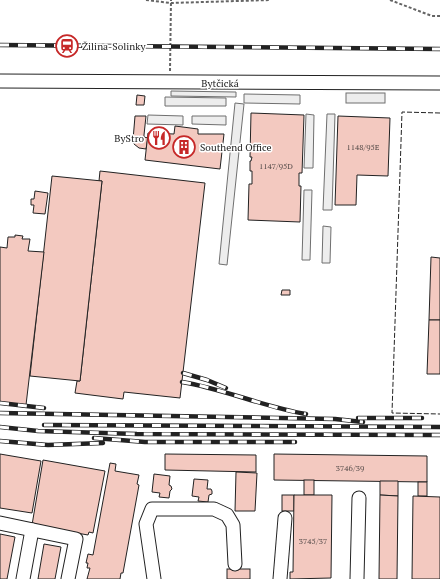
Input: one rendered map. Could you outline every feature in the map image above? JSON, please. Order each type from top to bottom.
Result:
[{"type":"street","name":"Bytčická","points":[[0,81],[440,83]]},
{"type":"street","points":[[357,579],[358,498]]},
{"type":"street","points":[[154,579],[146,524],[152,509],[214,510],[227,515],[233,524],[235,564]]},
{"type":"street","points":[[280,579],[285,518]]},
{"type":"street","points":[[0,524],[76,539],[68,579]]},
{"type":"street","points":[[23,579],[32,530]]},
{"type":"path","points":[[146,0],[171,2],[270,0]]},
{"type":"path","points":[[390,0],[432,16],[440,16]]},
{"type":"path","points":[[168,75],[170,71],[171,2]]},
{"type":"shaded area","points":[[171,91],[236,92],[236,97],[171,96]]},
{"type":"shaded area","points":[[346,93],[385,93],[385,103],[346,103]]},
{"type":"shaded area","points":[[244,94],[300,95],[300,104],[244,103]]},
{"type":"shaded area","points":[[165,97],[226,98],[226,106],[165,106]]},
{"type":"shaded area","points":[[235,103],[244,104],[227,265],[219,264]]},
{"type":"shaded area","points":[[306,114],[314,115],[313,168],[304,168]]},
{"type":"shaded area","points":[[327,114],[335,114],[332,210],[323,210]]},
{"type":"shaded area","points":[[148,115],[183,116],[183,125],[147,124]]},
{"type":"shaded area","points":[[192,116],[226,116],[226,125],[192,124]]},
{"type":"shaded area","points":[[304,190],[312,190],[310,260],[302,260]]},
{"type":"shaded area","points":[[323,226],[331,227],[330,263],[322,263]]},
{"type":"building","points":[[137,95],[145,96],[144,105],[136,105]]},
{"type":"building","points":[[251,113],[304,115],[302,173],[299,173],[299,186],[301,186],[300,222],[248,220],[249,184],[252,184],[252,171],[250,171],[250,161],[252,157],[250,157]]},
{"type":"building","points":[[135,116],[146,116],[144,137],[148,138],[146,149],[139,148],[134,144]]},
{"type":"building","points":[[338,116],[390,118],[388,176],[357,175],[356,205],[335,205]]},
{"type":"building","name":"Southend Office","points":[[175,126],[198,129],[198,134],[224,134],[220,169],[145,160],[148,133],[174,134]]},
{"type":"building","points":[[100,171],[205,183],[180,398],[124,392],[123,399],[75,393],[77,381],[80,381],[102,181],[99,181]]},
{"type":"building","points":[[52,176],[102,181],[80,381],[30,376]]},
{"type":"building","points":[[35,191],[48,193],[45,214],[33,213],[34,205],[31,205],[31,199],[34,199]]},
{"type":"building","points":[[15,235],[23,236],[22,239],[30,239],[28,251],[44,252],[26,405],[0,402],[0,247],[7,248],[8,237],[15,237]]},
{"type":"building","points":[[431,257],[440,258],[440,320],[429,320]]},
{"type":"building","points":[[282,290],[290,290],[290,295],[281,295]]},
{"type":"building","points":[[429,320],[440,320],[440,374],[427,374]]},
{"type":"building","points":[[0,454],[41,461],[32,513],[0,508]]},
{"type":"building","points":[[165,454],[256,455],[256,472],[165,470]]},
{"type":"building","points":[[274,454],[427,456],[427,482],[274,480]]},
{"type":"building","points":[[43,460],[105,471],[93,533],[89,532],[88,535],[32,525]]},
{"type":"building","points":[[110,463],[116,464],[115,471],[139,475],[137,484],[139,485],[123,573],[121,573],[120,579],[87,579],[90,568],[87,568],[88,563],[86,563],[88,554],[93,555]]},
{"type":"building","points":[[236,472],[257,473],[255,511],[235,511]]},
{"type":"building","points":[[154,474],[170,476],[169,485],[172,489],[170,491],[169,498],[159,497],[160,493],[152,492]]},
{"type":"building","points":[[194,479],[208,480],[207,489],[211,489],[212,494],[209,495],[208,502],[198,501],[199,497],[192,496]]},
{"type":"building","points":[[304,480],[314,480],[314,495],[304,495]]},
{"type":"building","points":[[380,481],[398,481],[398,496],[380,495]]},
{"type":"building","points":[[418,482],[427,482],[427,496],[418,496]]},
{"type":"building","points":[[282,495],[294,495],[294,511],[282,511]]},
{"type":"building","points":[[294,495],[332,495],[331,578],[290,579],[290,572],[293,572]]},
{"type":"building","points":[[380,495],[398,496],[397,579],[379,579]]},
{"type":"building","points":[[413,496],[440,497],[440,579],[412,579]]},
{"type":"building","points":[[0,534],[15,537],[7,579],[0,579]]},
{"type":"building","points":[[44,544],[61,547],[55,579],[38,579]]},
{"type":"building","points":[[227,569],[250,569],[250,579],[227,579]]},
{"type":"railway","points":[[0,45],[440,49]]},
{"type":"railway","points":[[183,373],[207,380],[226,388]]},
{"type":"railway","points":[[182,382],[306,414]]},
{"type":"railway","points":[[0,403],[44,408]]},
{"type":"railway","points":[[0,413],[335,419],[363,422]]},
{"type":"railway","points":[[358,418],[422,418]]},
{"type":"railway","points":[[44,425],[440,427]]},
{"type":"railway","points":[[0,427],[38,431],[137,434],[440,435]]},
{"type":"railway","points":[[94,438],[145,442],[295,442]]},
{"type":"railway","points":[[0,441],[48,445],[103,443]]},
{"type":"fence","points":[[440,113],[402,112],[392,413],[440,414]]},
{"type":"place","name":"Žilina-Solinky","points":[[67,46]]},
{"type":"place","name":"ByStro","points":[[159,138]]},
{"type":"place","name":"Southend Office","points":[[184,147]]}]
